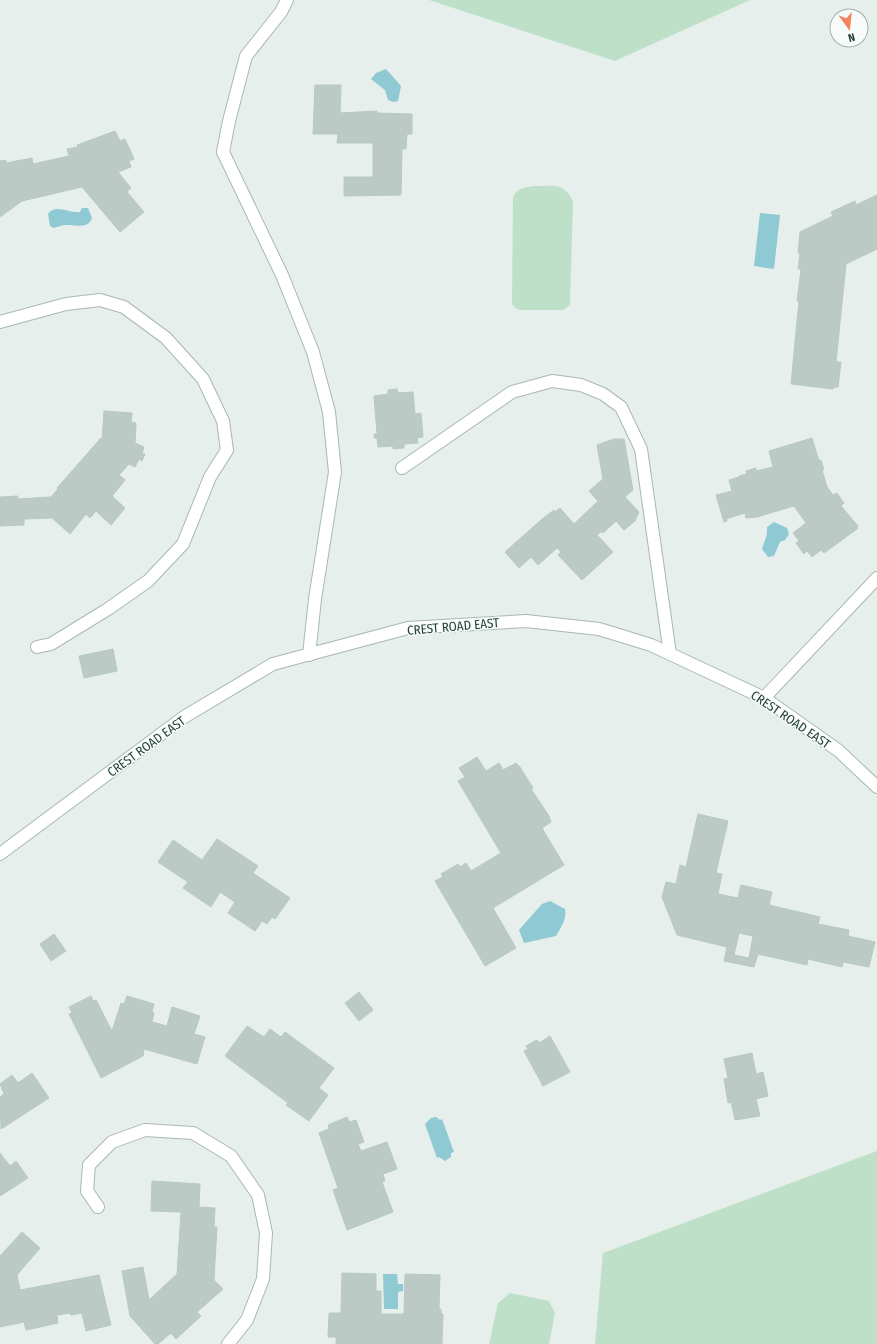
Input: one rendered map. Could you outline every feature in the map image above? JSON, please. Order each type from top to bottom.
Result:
[{"type":"street","points":[[287,0],[282,12],[246,56],[228,121],[223,152],[282,275],[313,352],[329,412],[335,472],[315,599],[309,655]]},
{"type":"street","points":[[0,322],[66,304],[100,300],[124,307],[166,338],[204,380],[224,421],[227,450],[210,477],[183,544],[148,581],[108,609],[51,644],[37,647]]},
{"type":"street","points":[[402,468],[512,392],[552,381],[581,384],[603,394],[621,408],[642,449],[670,654]]},
{"type":"street","points":[[764,698],[877,578]]},
{"type":"street","name":"CREST ROAD EAST","points":[[0,854],[184,717],[273,664],[408,628],[526,620],[599,629],[651,645],[764,698],[839,751],[877,787]]},
{"type":"street","points":[[98,1208],[87,1191],[89,1165],[112,1142],[146,1130],[193,1133],[231,1156],[258,1195],[266,1233],[263,1279],[247,1320],[228,1344]]},
{"type":"green space","points":[[429,0],[750,0],[615,61]]},
{"type":"green space","points":[[534,186],[558,186],[566,191],[573,202],[570,305],[563,310],[522,310],[517,309],[512,304],[513,197],[519,190]]},
{"type":"green space","points":[[877,1151],[877,1344],[595,1344],[603,1253]]},
{"type":"green space","points":[[510,1293],[549,1301],[555,1313],[549,1344],[489,1344],[498,1303]]},
{"type":"water","points":[[386,69],[401,86],[398,101],[393,102],[388,100],[385,90],[371,79],[376,73]]},
{"type":"water","points":[[82,208],[88,208],[92,218],[88,224],[81,226],[64,225],[54,228],[50,226],[48,214],[51,211],[59,209],[80,212]]},
{"type":"water","points":[[760,213],[780,215],[774,269],[754,266]]},
{"type":"water","points":[[774,522],[787,528],[789,534],[785,540],[780,542],[774,556],[768,557],[762,549],[767,534],[767,527]]},
{"type":"water","points":[[550,901],[565,909],[562,926],[556,936],[524,943],[519,930],[542,904]]},
{"type":"water","points":[[436,1117],[440,1120],[442,1119],[454,1152],[451,1153],[451,1157],[445,1161],[439,1157],[437,1158],[425,1124],[431,1118]]},
{"type":"water","points":[[383,1274],[397,1274],[398,1284],[403,1284],[403,1291],[398,1292],[398,1309],[384,1309]]},
{"type":"building","points":[[315,85],[341,85],[340,113],[377,111],[377,113],[412,114],[412,134],[407,134],[406,149],[402,149],[401,195],[344,196],[344,177],[373,177],[373,143],[337,143],[338,134],[313,134]]},
{"type":"building","points":[[115,131],[120,141],[125,139],[134,159],[129,161],[131,167],[118,172],[131,188],[127,192],[144,212],[120,232],[82,187],[22,201],[0,217],[0,161],[6,160],[6,163],[32,158],[33,164],[69,156],[67,149],[78,147],[77,145]]},
{"type":"building","points":[[877,195],[877,249],[846,264],[836,362],[841,362],[838,387],[834,387],[833,389],[791,384],[799,301],[797,301],[801,269],[798,269],[800,232],[833,216],[831,212],[855,201],[856,205]]},
{"type":"building","points":[[397,389],[398,393],[413,392],[415,414],[421,413],[423,437],[417,438],[418,443],[404,444],[404,448],[393,449],[393,446],[378,447],[377,438],[374,438],[374,434],[377,434],[374,396],[388,394],[388,390]]},
{"type":"building","points":[[104,411],[132,413],[131,422],[136,423],[135,443],[144,447],[142,453],[145,454],[142,461],[139,459],[135,467],[129,464],[119,475],[125,480],[112,496],[125,508],[111,525],[96,511],[90,518],[86,514],[70,534],[52,518],[24,519],[24,525],[0,526],[0,497],[18,496],[18,499],[51,497],[58,489],[57,488],[101,438],[102,440]]},
{"type":"building","points":[[812,438],[819,461],[821,460],[827,487],[833,495],[837,493],[844,503],[841,506],[858,526],[857,529],[824,553],[821,550],[812,557],[807,551],[804,554],[796,543],[799,541],[793,533],[806,523],[794,506],[757,517],[746,518],[745,513],[726,519],[727,521],[724,522],[716,495],[732,491],[729,480],[747,474],[746,471],[756,468],[756,471],[773,467],[769,451]]},
{"type":"building","points":[[614,439],[624,439],[633,490],[625,497],[639,512],[635,521],[624,530],[616,521],[603,533],[602,531],[597,535],[613,552],[582,580],[558,555],[561,552],[557,548],[538,565],[531,557],[519,568],[505,552],[541,520],[554,510],[555,512],[560,508],[574,524],[598,501],[589,491],[603,479],[597,445]]},
{"type":"building","points":[[113,649],[117,671],[84,678],[79,656]]},
{"type":"building","points":[[477,757],[486,771],[499,763],[503,770],[516,763],[520,767],[533,788],[531,789],[549,816],[551,822],[542,828],[564,865],[493,908],[516,948],[485,966],[435,881],[443,877],[441,874],[458,864],[460,867],[466,863],[471,871],[501,853],[458,781],[465,777],[459,768]]},
{"type":"building","points":[[698,814],[728,821],[716,873],[722,874],[718,894],[738,898],[741,885],[772,892],[769,905],[820,917],[818,924],[849,930],[848,936],[875,942],[869,967],[843,962],[842,967],[808,959],[807,965],[758,954],[754,967],[724,961],[727,947],[677,935],[662,897],[666,882],[676,884],[680,865],[686,867]],"holes":[[[739,933],[753,936],[749,958],[734,955]]]},
{"type":"building","points":[[217,839],[258,866],[253,873],[290,898],[275,919],[272,917],[267,924],[262,921],[255,931],[228,913],[235,902],[220,892],[211,907],[183,888],[188,882],[158,862],[173,840],[202,860]]},
{"type":"building","points":[[54,934],[66,951],[51,961],[40,944]]},
{"type":"building","points":[[359,992],[373,1010],[359,1021],[345,1003]]},
{"type":"building","points":[[91,996],[93,1001],[96,1000],[112,1031],[121,1003],[124,1004],[127,996],[154,1004],[152,1022],[167,1026],[172,1007],[200,1016],[194,1034],[205,1037],[197,1064],[144,1049],[143,1056],[101,1078],[69,1014],[72,1013],[69,1007]]},
{"type":"building","points":[[247,1026],[264,1037],[270,1029],[281,1037],[285,1032],[334,1068],[319,1088],[328,1095],[309,1121],[286,1105],[288,1103],[225,1056]]},
{"type":"building","points":[[550,1036],[570,1072],[543,1086],[524,1051],[528,1049],[526,1046],[537,1040],[539,1043]]},
{"type":"building","points":[[752,1053],[756,1074],[763,1072],[768,1096],[756,1099],[760,1116],[735,1120],[731,1102],[728,1103],[724,1079],[728,1078],[724,1059]]},
{"type":"building","points":[[32,1073],[49,1098],[1,1129],[0,1097],[4,1094],[0,1084],[12,1075],[18,1083]]},
{"type":"building","points":[[347,1117],[349,1122],[356,1120],[364,1142],[358,1144],[361,1151],[387,1142],[397,1169],[383,1174],[385,1181],[382,1182],[393,1212],[347,1230],[333,1190],[338,1188],[319,1133],[329,1129],[328,1125]]},
{"type":"building","points":[[0,1153],[10,1166],[16,1161],[28,1178],[0,1196]]},
{"type":"building","points":[[152,1181],[200,1184],[199,1207],[215,1208],[214,1227],[217,1227],[214,1280],[223,1289],[197,1312],[201,1316],[176,1339],[171,1333],[158,1344],[155,1344],[130,1316],[122,1271],[143,1267],[149,1300],[177,1274],[181,1212],[151,1211]]},
{"type":"building","points":[[22,1232],[40,1248],[17,1275],[20,1290],[99,1275],[111,1325],[86,1331],[82,1313],[71,1315],[70,1313],[57,1315],[58,1323],[26,1330],[24,1322],[0,1327],[0,1256]]},
{"type":"building","points":[[342,1273],[376,1274],[376,1291],[381,1291],[381,1314],[404,1314],[405,1274],[440,1275],[439,1309],[441,1309],[441,1314],[443,1314],[442,1344],[336,1344],[336,1337],[328,1337],[329,1313],[341,1313]]}]
